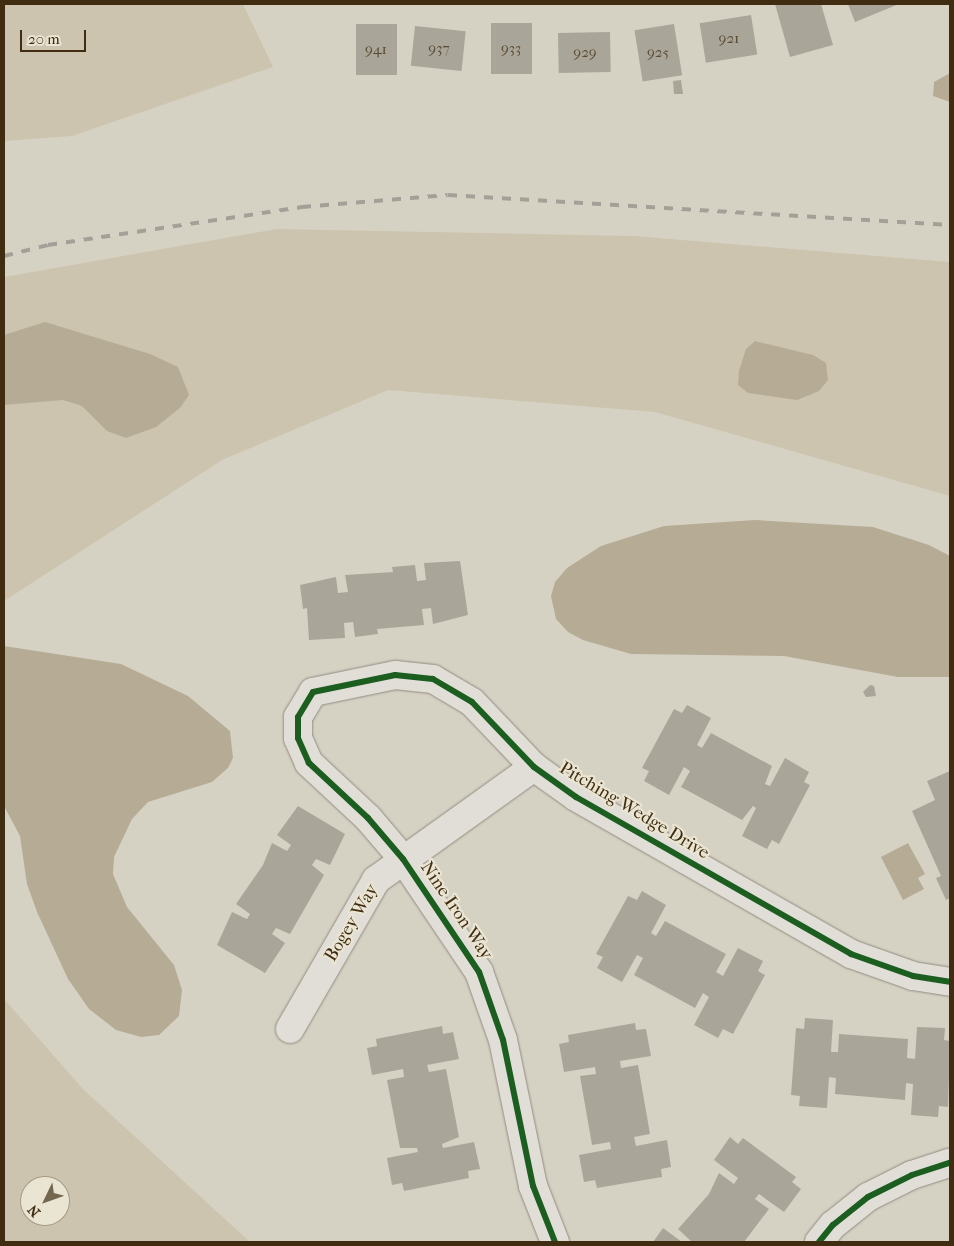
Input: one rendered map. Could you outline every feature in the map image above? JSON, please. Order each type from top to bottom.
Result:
[{"type":"street","name":"Pitching Wedge Drive","points":[[298,716],[313,692],[396,676],[433,679],[472,702],[534,767],[576,797],[851,954],[913,976],[950,982]]},
{"type":"street","name":"Nine Iron Way","points":[[298,716],[298,738],[308,763],[368,818],[403,859],[479,972],[503,1040],[532,1186],[556,1242]]},
{"type":"street","name":"Bogey Way","points":[[290,1029],[376,880],[403,859],[477,811],[534,767]]},
{"type":"street","points":[[819,1242],[833,1225],[868,1197],[912,1175],[950,1163]]},
{"type":"shaded area","points":[[4,4],[243,4],[273,67],[72,136],[4,141]]},
{"type":"shaded area","points":[[950,73],[950,102],[933,96],[934,82]]},
{"type":"shaded area","points":[[276,229],[634,236],[950,262],[950,496],[655,412],[388,390],[222,460],[4,601],[4,277]]},
{"type":"shaded area","points":[[45,322],[150,354],[178,367],[189,395],[180,408],[156,427],[126,438],[107,431],[82,406],[63,400],[4,405],[4,335]]},
{"type":"shaded area","points":[[755,341],[813,355],[826,363],[828,380],[819,391],[797,400],[748,393],[738,385],[739,371],[746,349]]},
{"type":"shaded area","points":[[755,520],[873,527],[929,545],[950,556],[950,677],[898,677],[784,656],[631,654],[583,640],[568,632],[556,619],[551,596],[555,582],[567,568],[601,546],[664,526]]},
{"type":"shaded area","points":[[4,646],[121,664],[188,696],[230,731],[233,758],[228,768],[212,782],[148,802],[132,819],[114,857],[113,874],[127,907],[174,965],[182,990],[179,1016],[159,1035],[141,1037],[116,1030],[89,1009],[68,979],[37,912],[27,884],[20,836],[4,806]]},
{"type":"shaded area","points":[[908,843],[925,874],[918,878],[924,889],[903,900],[881,857]]},
{"type":"shaded area","points":[[4,999],[83,1089],[250,1242],[4,1242]]},
{"type":"building","points":[[775,4],[821,4],[833,45],[790,57]]},
{"type":"building","points":[[848,4],[899,4],[855,22]]},
{"type":"building","points":[[751,15],[757,55],[706,63],[700,23]]},
{"type":"building","points":[[491,23],[532,23],[532,74],[491,74]]},
{"type":"building","points":[[356,24],[397,24],[397,75],[356,75]]},
{"type":"building","points":[[674,24],[682,75],[643,82],[634,30]]},
{"type":"building","points":[[415,26],[466,31],[462,71],[411,66]]},
{"type":"building","points":[[610,32],[611,72],[559,73],[558,33]]},
{"type":"building","points":[[681,80],[683,94],[674,94],[673,81]]},
{"type":"building","points":[[460,561],[468,615],[433,624],[431,608],[422,609],[424,625],[377,629],[378,634],[355,637],[353,622],[344,623],[345,638],[309,640],[307,608],[303,609],[300,585],[336,577],[338,593],[348,592],[345,575],[393,572],[392,567],[415,565],[417,581],[426,580],[424,563]]},
{"type":"building","points":[[870,685],[874,686],[876,696],[866,697],[863,692]]},
{"type":"building","points":[[687,705],[711,718],[697,745],[702,748],[711,733],[772,766],[765,784],[770,786],[785,758],[809,772],[804,782],[810,785],[779,844],[772,840],[767,849],[742,836],[756,808],[753,806],[742,820],[681,787],[690,771],[684,767],[669,795],[644,781],[649,771],[642,768],[674,709],[682,713]]},
{"type":"building","points":[[950,771],[950,898],[946,900],[936,878],[941,876],[912,811],[935,800],[927,781]]},
{"type":"building","points":[[298,806],[345,834],[330,865],[316,859],[312,865],[324,875],[290,934],[276,928],[272,934],[285,943],[265,973],[217,945],[232,912],[247,919],[250,914],[236,904],[263,865],[272,843],[287,851],[291,845],[277,835]]},
{"type":"building","points":[[642,891],[666,905],[651,933],[656,936],[665,921],[726,954],[716,972],[723,976],[738,948],[763,961],[758,971],[765,975],[733,1034],[723,1029],[718,1038],[694,1025],[709,997],[703,993],[695,1008],[634,975],[643,958],[637,955],[622,982],[597,968],[603,957],[596,954],[628,896],[637,900]]},
{"type":"building","points":[[805,1018],[833,1020],[831,1052],[838,1052],[839,1034],[908,1039],[907,1058],[915,1059],[917,1027],[945,1028],[944,1040],[950,1041],[948,1107],[939,1106],[938,1117],[911,1115],[913,1084],[906,1083],[905,1100],[835,1094],[836,1078],[829,1077],[827,1108],[799,1106],[800,1096],[791,1095],[796,1028],[804,1029]]},
{"type":"building","points":[[635,1023],[636,1030],[646,1029],[651,1056],[620,1061],[621,1068],[638,1065],[650,1134],[634,1137],[636,1146],[667,1140],[671,1167],[661,1169],[662,1177],[597,1188],[595,1180],[584,1182],[579,1155],[611,1149],[610,1142],[592,1145],[580,1076],[596,1074],[595,1067],[564,1072],[559,1044],[569,1042],[568,1035]]},
{"type":"building","points":[[442,1026],[443,1034],[453,1032],[459,1059],[427,1065],[429,1072],[446,1069],[459,1137],[442,1144],[443,1148],[474,1142],[480,1169],[468,1171],[469,1178],[404,1191],[402,1183],[392,1185],[387,1158],[418,1152],[417,1148],[400,1148],[387,1080],[404,1077],[403,1069],[372,1075],[367,1048],[377,1046],[376,1039]]},
{"type":"building","points":[[730,1137],[738,1144],[743,1138],[796,1177],[792,1182],[801,1189],[784,1212],[759,1194],[755,1199],[769,1209],[744,1242],[692,1242],[678,1229],[709,1194],[719,1173],[734,1184],[738,1178],[714,1160]]},
{"type":"building","points":[[663,1228],[682,1242],[653,1242]]},
{"type":"railway","points":[[4,256],[48,245],[302,207],[448,195],[950,225]]},
{"type":"cycle path","points":[[555,1242],[533,1186],[503,1040],[479,972],[403,859],[368,818],[309,763],[298,738],[298,717],[313,692],[395,675],[433,679],[472,702],[534,767],[576,797],[851,954],[913,976],[950,982]]},
{"type":"cycle path","points":[[819,1242],[833,1225],[868,1197],[912,1175],[950,1163]]}]
